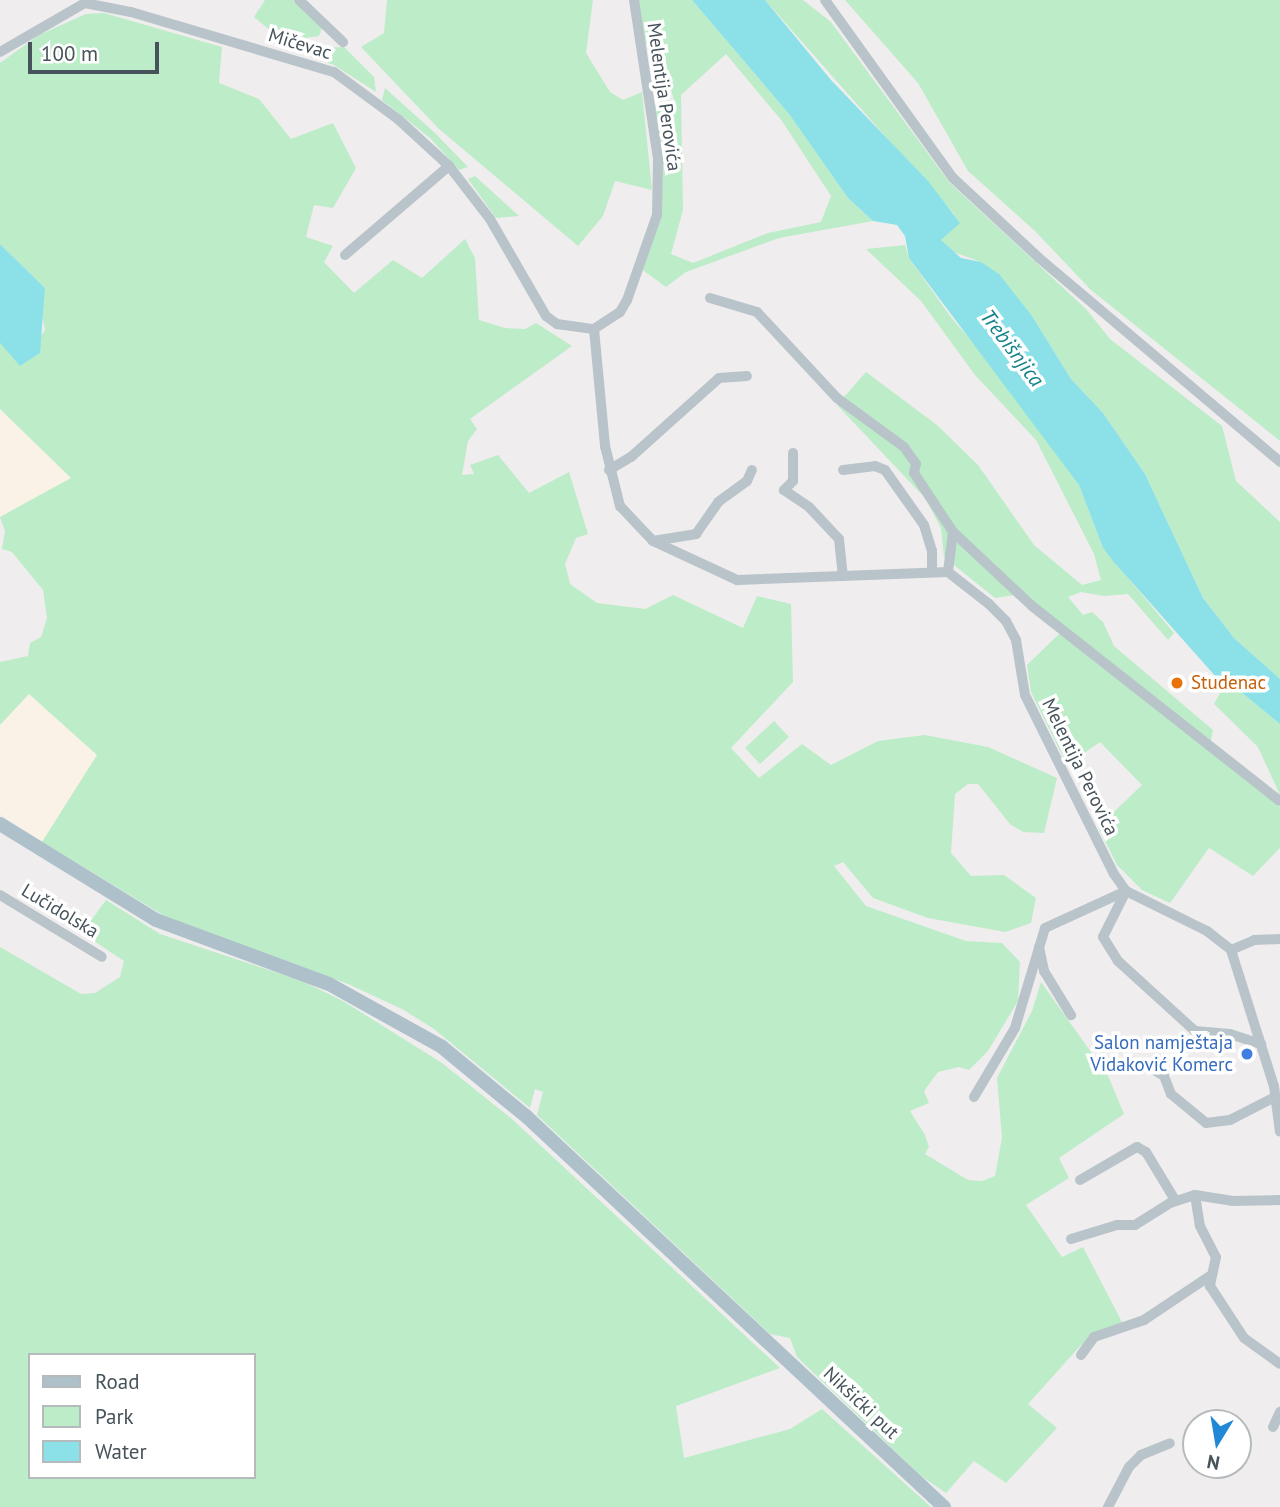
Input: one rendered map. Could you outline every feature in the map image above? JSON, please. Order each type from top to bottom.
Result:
[{"type":"main road","name":"Nikšićki put","points":[[0,824],[168,926],[328,984],[442,1047],[527,1117],[944,1507]]},
{"type":"street","points":[[299,0],[343,42]]},
{"type":"street","name":"Melentija Perovića","points":[[594,330],[620,312],[627,300],[657,215],[658,159],[634,0]]},
{"type":"street","points":[[825,0],[953,178],[1038,258],[1280,462]]},
{"type":"street","name":"Mičevac","points":[[0,52],[85,4],[131,12],[334,72],[399,120],[449,166],[491,219],[546,316],[557,324],[594,330]]},
{"type":"street","points":[[345,255],[449,166]]},
{"type":"street","points":[[710,298],[757,312],[837,398],[904,447],[916,464],[914,472],[953,532],[1032,606],[1280,801]]},
{"type":"street","points":[[594,330],[609,470],[620,506],[653,541],[718,574],[750,582],[948,572],[953,532]]},
{"type":"street","points":[[609,470],[631,457],[719,378],[747,376]]},
{"type":"street","points":[[793,453],[793,481],[785,490],[809,507],[839,539],[843,576]]},
{"type":"street","points":[[844,470],[875,466],[885,470],[924,526],[930,541],[932,572]]},
{"type":"street","points":[[653,541],[696,534],[718,502],[747,481],[752,470]]},
{"type":"street","name":"Melentija Perovića","points":[[948,572],[1006,621],[1016,640],[1025,695],[1097,843],[1126,891]]},
{"type":"street","points":[[1126,891],[1103,937],[1118,961],[1195,1031],[1230,1034],[1261,1044]]},
{"type":"street","points":[[974,1097],[1015,1028],[1045,928],[1056,919],[1126,891],[1207,931],[1231,950],[1276,1089],[1280,1132]]},
{"type":"street","name":"Lučidolska","points":[[0,895],[102,957]]},
{"type":"street","points":[[1231,950],[1254,940],[1280,939]]},
{"type":"street","points":[[1039,947],[1044,971],[1071,1015]]},
{"type":"street","points":[[1152,1069],[1164,1076],[1171,1094],[1206,1123],[1230,1120],[1276,1089]]},
{"type":"street","points":[[1080,1180],[1137,1147],[1146,1152],[1175,1200]]},
{"type":"street","points":[[1195,1195],[1200,1226],[1216,1257],[1210,1276],[1213,1292],[1244,1338],[1280,1364]]},
{"type":"street","points":[[1071,1239],[1117,1225],[1135,1224],[1175,1200],[1195,1195],[1232,1201],[1280,1200]]},
{"type":"street","points":[[1081,1355],[1094,1337],[1144,1320],[1210,1276]]},
{"type":"street","points":[[1273,1427],[1280,1412]]},
{"type":"street","points":[[1108,1507],[1129,1466],[1141,1455],[1170,1443]]},
{"type":"shaded area","points":[[0,409],[71,478],[0,517]]},
{"type":"shaded area","points":[[29,694],[97,755],[42,842],[0,814],[0,725]]},
{"type":"green space","points":[[265,0],[293,0],[322,28],[319,36],[292,40],[271,31],[254,17]]},
{"type":"green space","points":[[387,0],[593,0],[586,53],[610,92],[623,100],[642,92],[652,190],[615,181],[603,216],[578,246],[438,128],[361,47],[384,33]]},
{"type":"green space","points":[[634,0],[692,0],[789,114],[848,198],[873,221],[779,238],[686,272],[666,287],[640,268],[657,215],[651,105],[674,100],[657,42],[638,46]],"holes":[[[726,54],[782,121],[831,196],[821,222],[768,233],[693,263],[671,254],[683,210],[681,95]]]},
{"type":"green space","points":[[765,0],[803,0],[831,22],[949,182],[1086,309],[1110,339],[1222,426],[1236,481],[1280,522],[1280,679],[1234,638],[1203,598],[1145,474],[1103,413],[1071,379],[1032,316],[981,262],[948,250],[941,240],[959,223],[953,213]]},
{"type":"green space","points":[[845,0],[1280,0],[1280,441],[1091,290],[1035,231],[968,171],[918,83]]},
{"type":"green space","points":[[104,13],[222,47],[219,83],[259,99],[291,139],[333,123],[356,168],[333,208],[314,205],[306,237],[333,246],[324,262],[354,293],[393,260],[422,278],[465,239],[475,258],[479,320],[505,328],[525,329],[536,323],[572,346],[470,419],[477,429],[468,441],[462,475],[474,474],[470,465],[498,455],[529,493],[569,472],[588,534],[576,538],[565,564],[570,584],[597,603],[645,609],[673,595],[743,628],[757,596],[791,604],[793,682],[731,748],[759,778],[802,744],[831,765],[878,741],[925,735],[988,747],[1057,778],[1044,833],[1023,832],[1010,824],[978,784],[968,784],[955,794],[951,853],[971,876],[1004,875],[1036,898],[1031,923],[1005,932],[928,918],[873,898],[843,862],[834,866],[866,906],[966,941],[1002,943],[1020,962],[1018,1001],[988,1051],[969,1070],[959,1067],[938,1072],[924,1091],[929,1103],[910,1111],[925,1135],[929,1147],[925,1154],[968,1180],[982,1181],[995,1176],[1002,1138],[997,1078],[1032,1011],[1041,982],[1108,1076],[1124,1114],[1059,1158],[1069,1178],[1026,1205],[1062,1257],[1083,1247],[1124,1326],[1094,1337],[1086,1348],[1081,1345],[1028,1404],[1057,1428],[1006,1483],[974,1461],[946,1493],[921,1476],[797,1357],[790,1338],[770,1334],[537,1115],[543,1092],[535,1089],[530,1108],[434,1029],[402,1009],[348,984],[176,923],[42,842],[97,755],[29,694],[0,725],[0,662],[28,656],[30,643],[41,637],[47,618],[43,590],[12,552],[2,549],[5,531],[0,517],[71,478],[0,409],[0,343],[20,365],[45,330],[41,310],[45,288],[0,244],[0,63],[39,35],[86,14]]},
{"type":"green space","points":[[344,47],[374,77],[376,92],[334,65],[289,49]]},
{"type":"green space","points":[[385,88],[468,167],[459,170],[430,138],[382,100]]},
{"type":"green space","points":[[475,176],[519,216],[496,218],[468,179]]},
{"type":"green space","points":[[905,245],[909,258],[950,316],[1005,381],[1079,485],[1103,548],[1174,633],[1168,640],[1128,594],[1104,596],[1081,592],[1068,597],[1083,615],[1092,612],[1103,622],[1114,646],[1213,730],[1209,750],[1280,807],[1280,848],[1253,876],[1209,848],[1170,903],[1142,890],[1117,865],[1098,827],[1142,785],[1100,742],[1067,765],[1031,692],[1027,665],[1060,633],[1015,595],[995,598],[944,557],[941,528],[925,498],[837,405],[866,372],[937,425],[978,465],[1034,545],[1082,585],[1101,580],[1094,554],[1036,440],[975,375],[921,301],[866,249]]},
{"type":"green space","points":[[1224,686],[1241,692],[1280,724],[1280,795],[1258,747],[1214,704]]},
{"type":"green space","points":[[774,721],[789,737],[760,764],[745,748]]},
{"type":"green space","points":[[106,900],[160,934],[302,981],[343,1001],[442,1063],[512,1119],[780,1368],[676,1406],[684,1458],[790,1429],[822,1409],[931,1507],[0,1507],[0,947],[81,994],[95,993],[120,977],[124,961],[82,933]]},
{"type":"water","name":"Trebišnjica","points":[[692,0],[765,0],[831,80],[928,181],[960,223],[941,240],[961,258],[981,262],[999,274],[1032,316],[1071,379],[1103,413],[1145,474],[1203,598],[1234,638],[1280,679],[1280,724],[1241,692],[1224,686],[1113,561],[1103,548],[1079,485],[909,258],[905,236],[897,225],[873,221],[848,198],[789,114]]},
{"type":"water","points":[[0,244],[45,288],[40,353],[20,366],[0,343]]},
{"type":"place","name":"Studenac","points":[[1177,683]]},
{"type":"place","name":"Salon namještaja Vidaković Komerc","points":[[1247,1054]]}]
